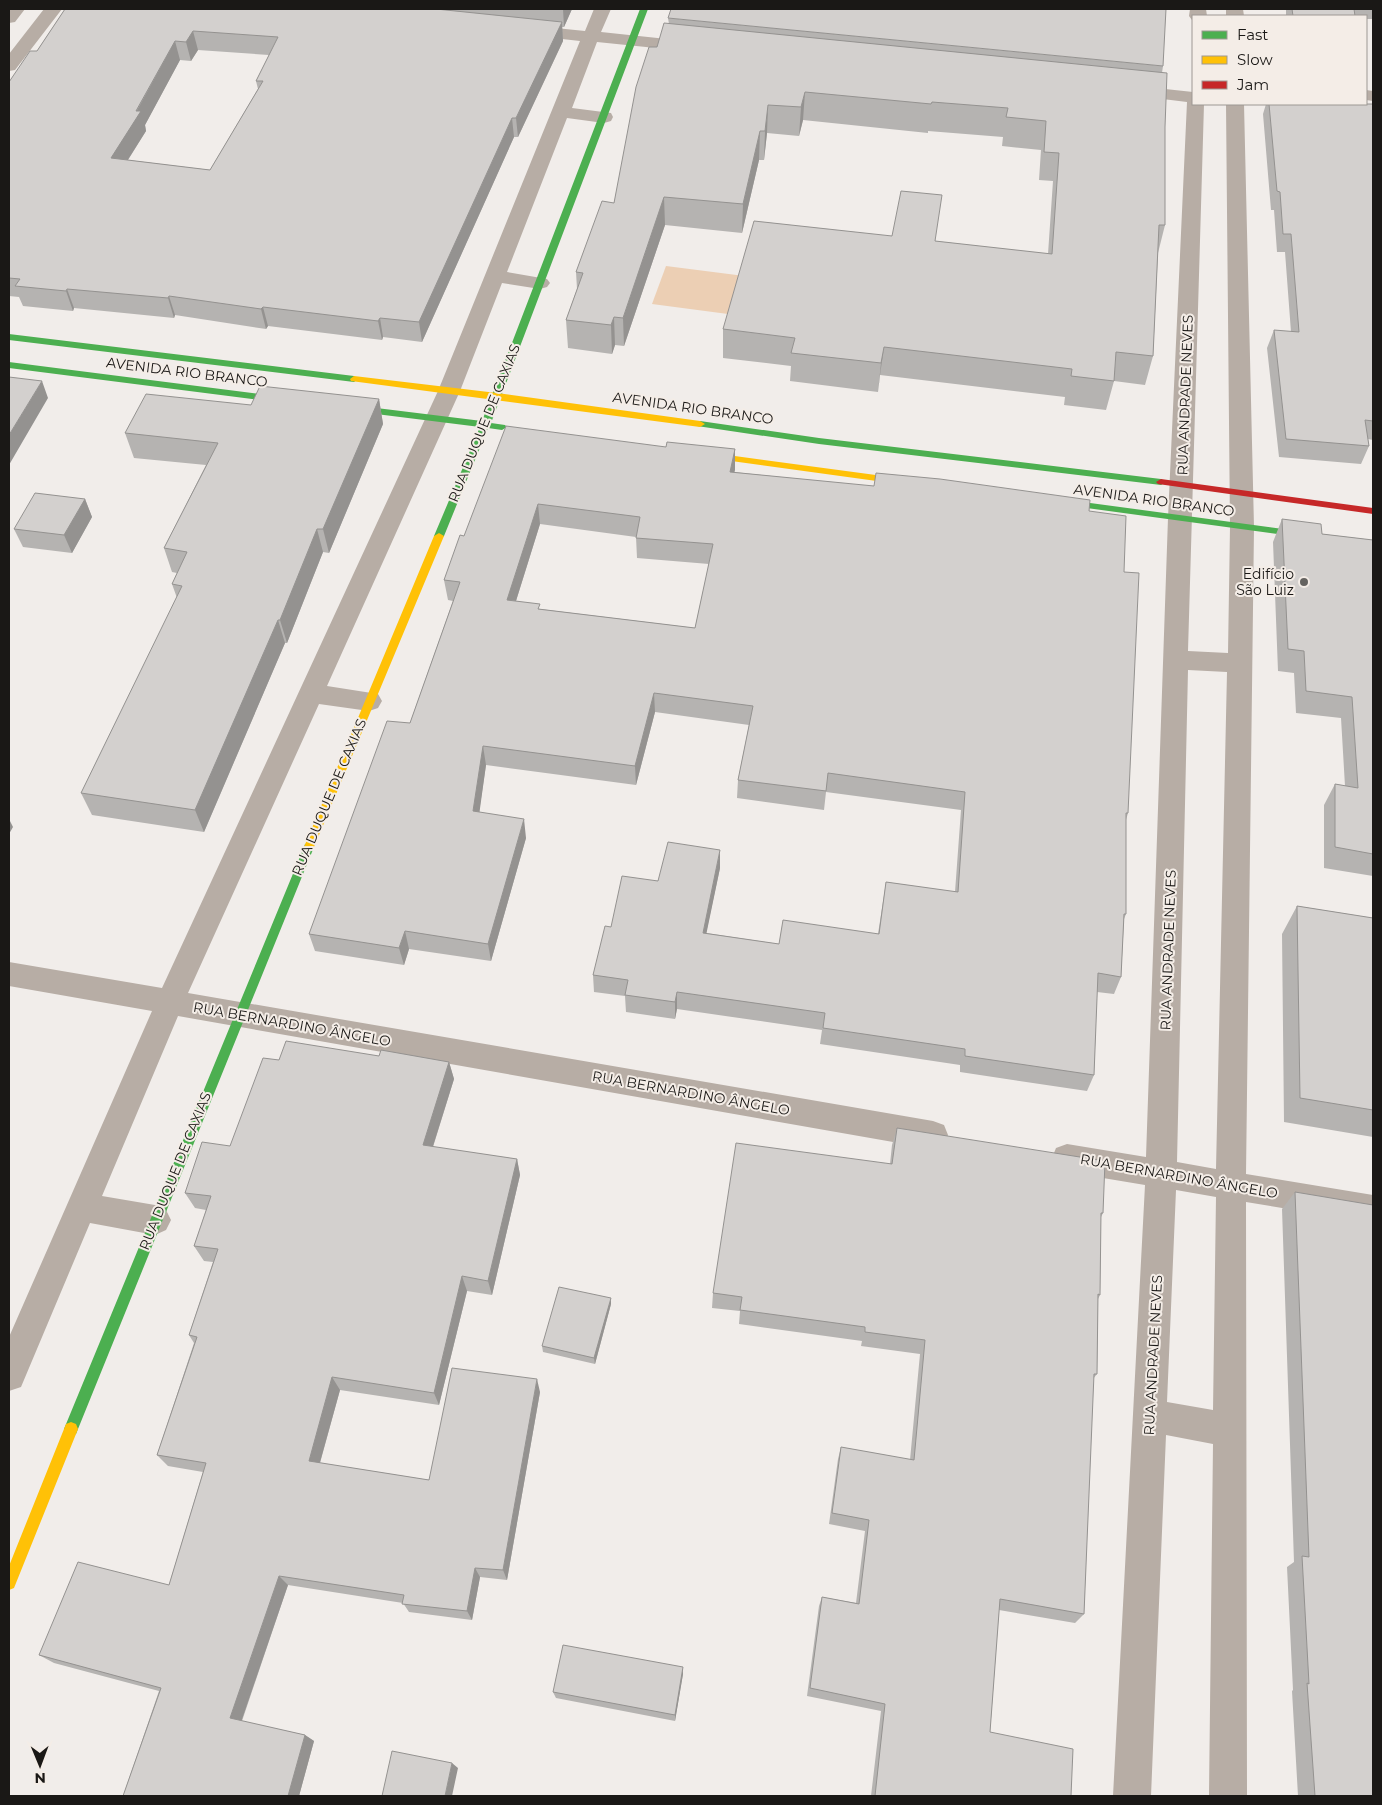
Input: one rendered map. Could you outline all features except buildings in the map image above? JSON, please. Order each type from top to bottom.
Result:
[{"type":"street","points":[[9,18],[16,9]]},
{"type":"street","points":[[9,66],[16,47],[53,9]]},
{"type":"street","points":[[9,1375],[170,1002],[449,391],[590,37],[614,17],[658,25]]},
{"type":"street","name":"RUA DUQUE DE CAXIAS","points":[[9,1582],[238,1015],[497,396],[604,117],[631,41],[614,17]]},
{"type":"street","points":[[513,28],[709,49]]},
{"type":"street","points":[[1116,89],[1192,97]]},
{"type":"street","name":"RUA ANDRADE NEVES","points":[[1132,1796],[1161,1174],[1180,518],[1196,105]]},
{"type":"street","points":[[1228,1796],[1231,1185],[1242,527],[1235,105]]},
{"type":"street","points":[[560,112],[604,117]]},
{"type":"street","points":[[495,276],[540,283]]},
{"type":"street","name":"AVENIDA RIO BRANCO","points":[[9,336],[497,396],[815,455],[920,484]]},
{"type":"street","points":[[103,377],[121,351]]},
{"type":"street","name":"AVENIDA RIO BRANCO","points":[[9,365],[304,402]]},
{"type":"street","points":[[332,406],[514,429]]},
{"type":"street","name":"AVENIDA RIO BRANCO","points":[[683,452],[815,455],[1182,484],[1373,511]]},
{"type":"street","name":"AVENIDA RIO BRANCO","points":[[1039,499],[1373,544]]},
{"type":"street","points":[[1176,660],[1239,663]]},
{"type":"street","points":[[311,693],[369,701]]},
{"type":"street","name":"RUA BERNARDINO ÂNGELO","points":[[9,974],[955,1138]]},
{"type":"street","name":"RUA BERNARDINO ÂNGELO","points":[[1043,1154],[1373,1209]]},
{"type":"street","points":[[82,1207],[155,1220]]},
{"type":"street","points":[[1150,1416],[1230,1430]]},
{"type":"shaded area","points":[[666,266],[807,284],[796,323],[652,304]]},
{"type":"traffic: fast","points":[[439,536],[497,396],[644,9]]},
{"type":"traffic: fast","points":[[9,337],[354,379]]},
{"type":"traffic: fast","points":[[9,365],[291,401]]},
{"type":"traffic: fast","points":[[344,407],[502,427]]},
{"type":"traffic: fast","points":[[700,424],[819,441],[1161,482]]},
{"type":"traffic: fast","points":[[1053,501],[1373,544]]},
{"type":"traffic: fast","points":[[71,1429],[309,847]]},
{"type":"traffic: slow","points":[[354,379],[497,396],[700,424]]},
{"type":"traffic: slow","points":[[698,454],[913,483]]},
{"type":"traffic: slow","points":[[309,847],[439,536]]},
{"type":"traffic: slow","points":[[9,1583],[71,1429]]},
{"type":"traffic: jam","points":[[1161,482],[1373,511]]},
{"type":"place","name":"Edifício São Luiz","points":[[1304,582]]}]
